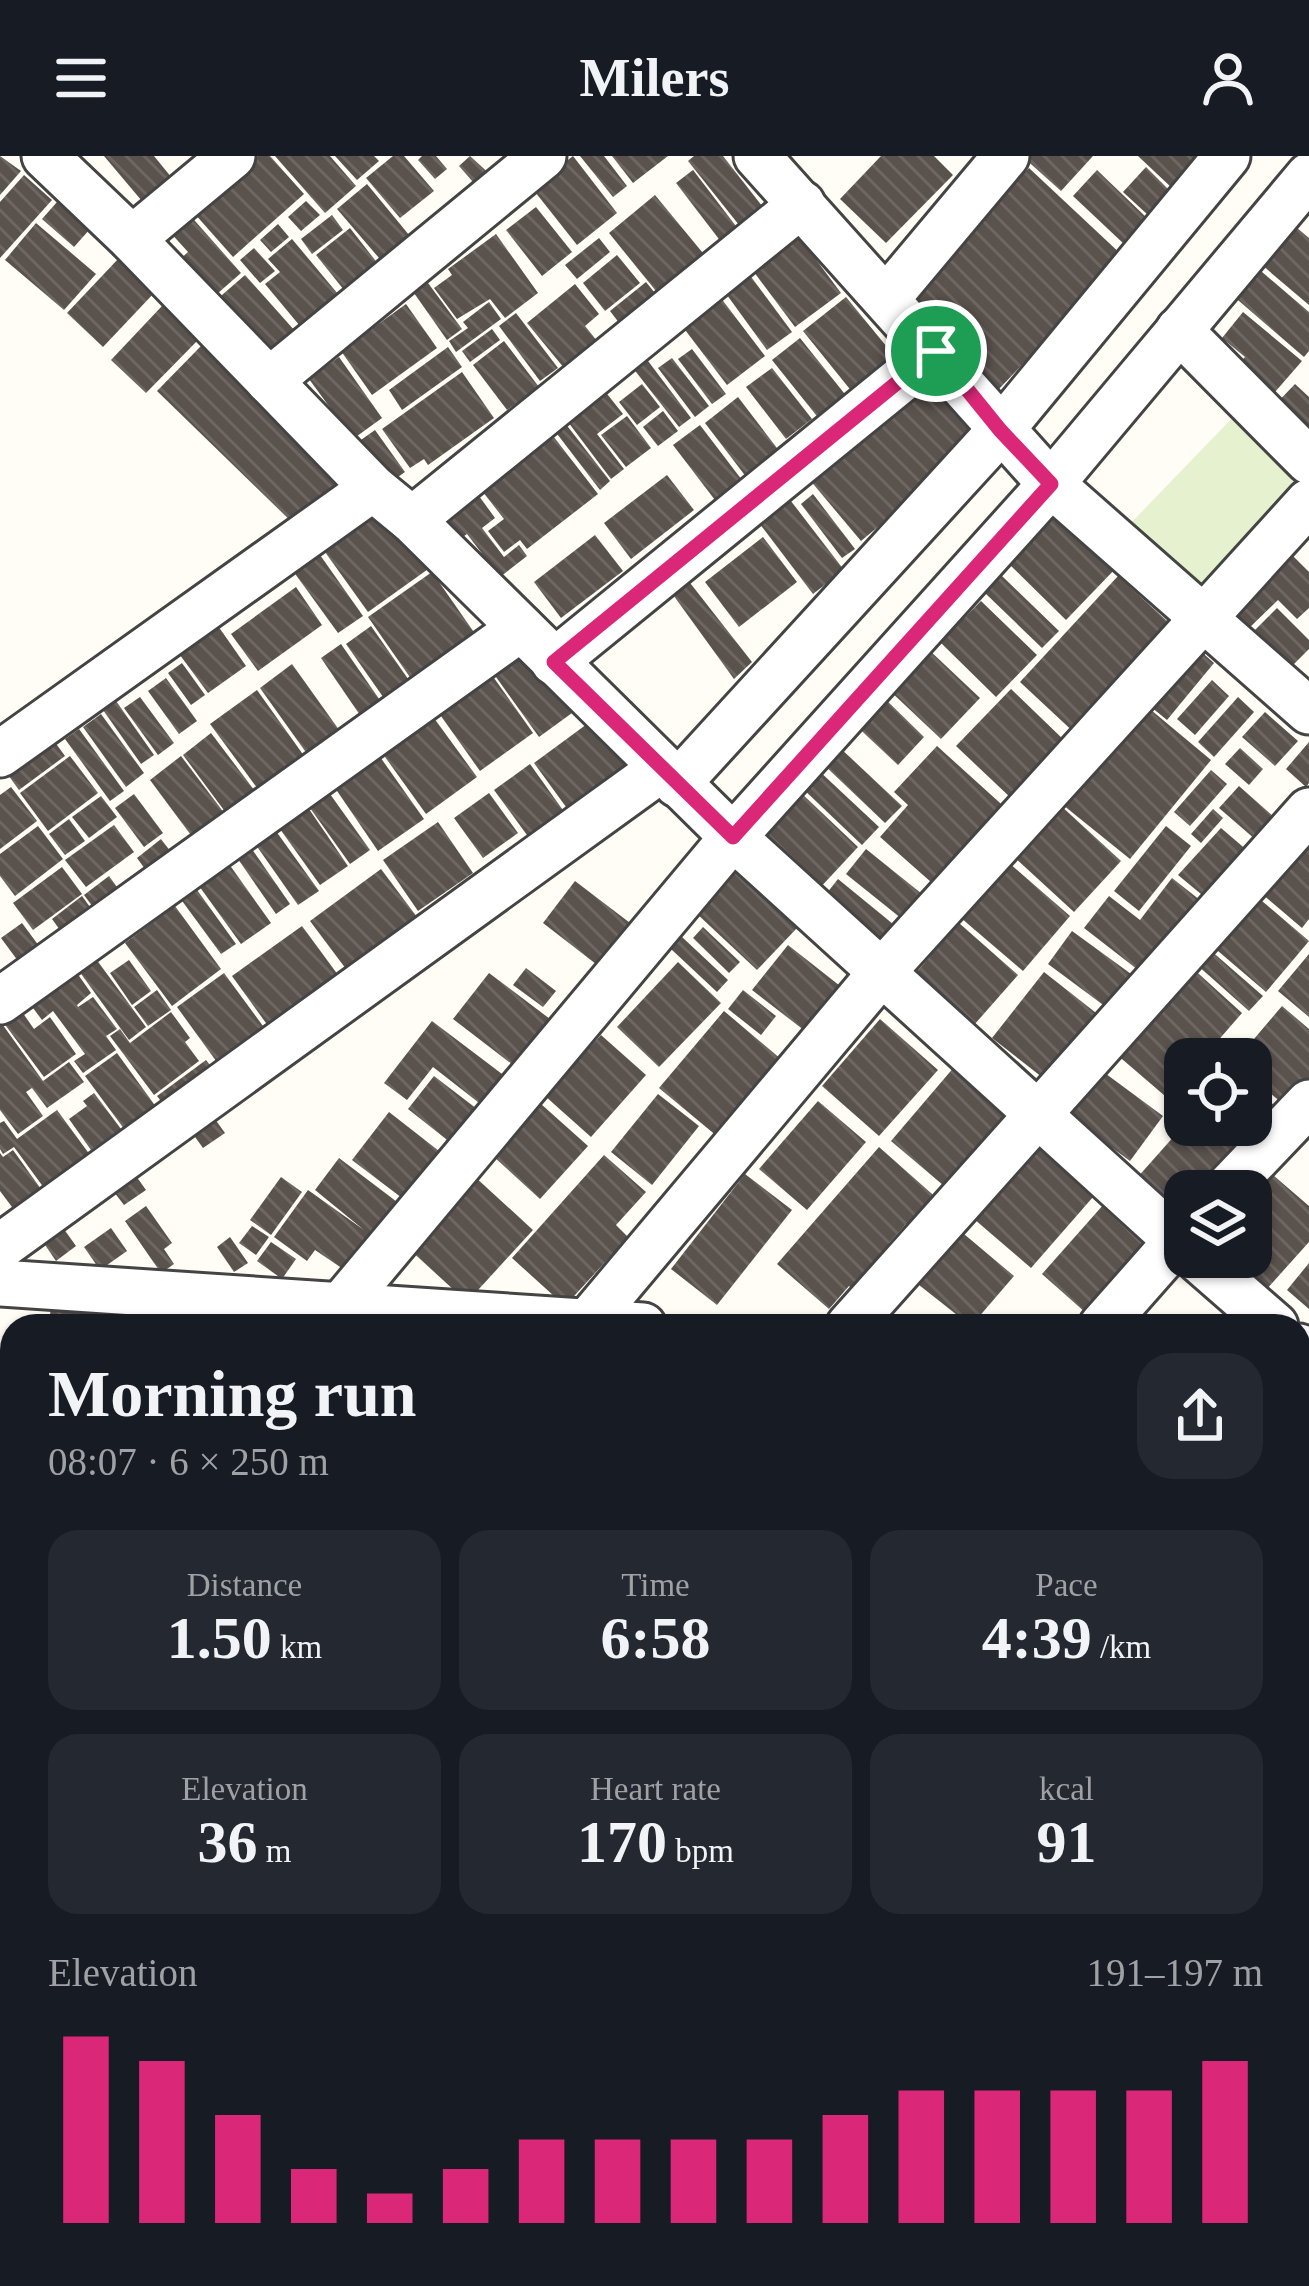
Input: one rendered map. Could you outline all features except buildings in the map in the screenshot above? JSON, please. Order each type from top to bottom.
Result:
[{"type":"street","points":[[45,156],[373,488],[412,520],[669,776],[1036,1114],[1164,1225]]},
{"type":"street","points":[[132,239],[232,156]]},
{"type":"street","points":[[269,381],[543,156]]},
{"type":"street","points":[[886,298],[1006,156]]},
{"type":"street","points":[[0,1247],[669,776],[1000,430],[1227,156]]},
{"type":"street","points":[[412,520],[782,173],[1051,484],[1309,711]]},
{"type":"street","points":[[339,1308],[733,837],[1051,484],[1309,176]]},
{"type":"street","points":[[1180,330],[1309,461]]},
{"type":"street","points":[[554,662],[936,351]]},
{"type":"street","points":[[0,754],[373,488]]},
{"type":"street","points":[[595,1314],[881,973],[1309,502]]},
{"type":"street","points":[[0,1000],[520,628]]},
{"type":"street","points":[[860,1314],[1309,811]]},
{"type":"street","points":[[1245,1170],[1309,1103]]},
{"type":"street","points":[[1114,1314],[1164,1265]]},
{"type":"street","points":[[1223,1278],[1262,1314]]},
{"type":"street","points":[[0,1282],[438,1314]]},
{"type":"green space","points":[[1237,413],[1304,476],[1195,590],[1128,526]]},
{"type":"route","points":[[936,351],[1051,484],[733,837],[554,662],[936,351]]}]
